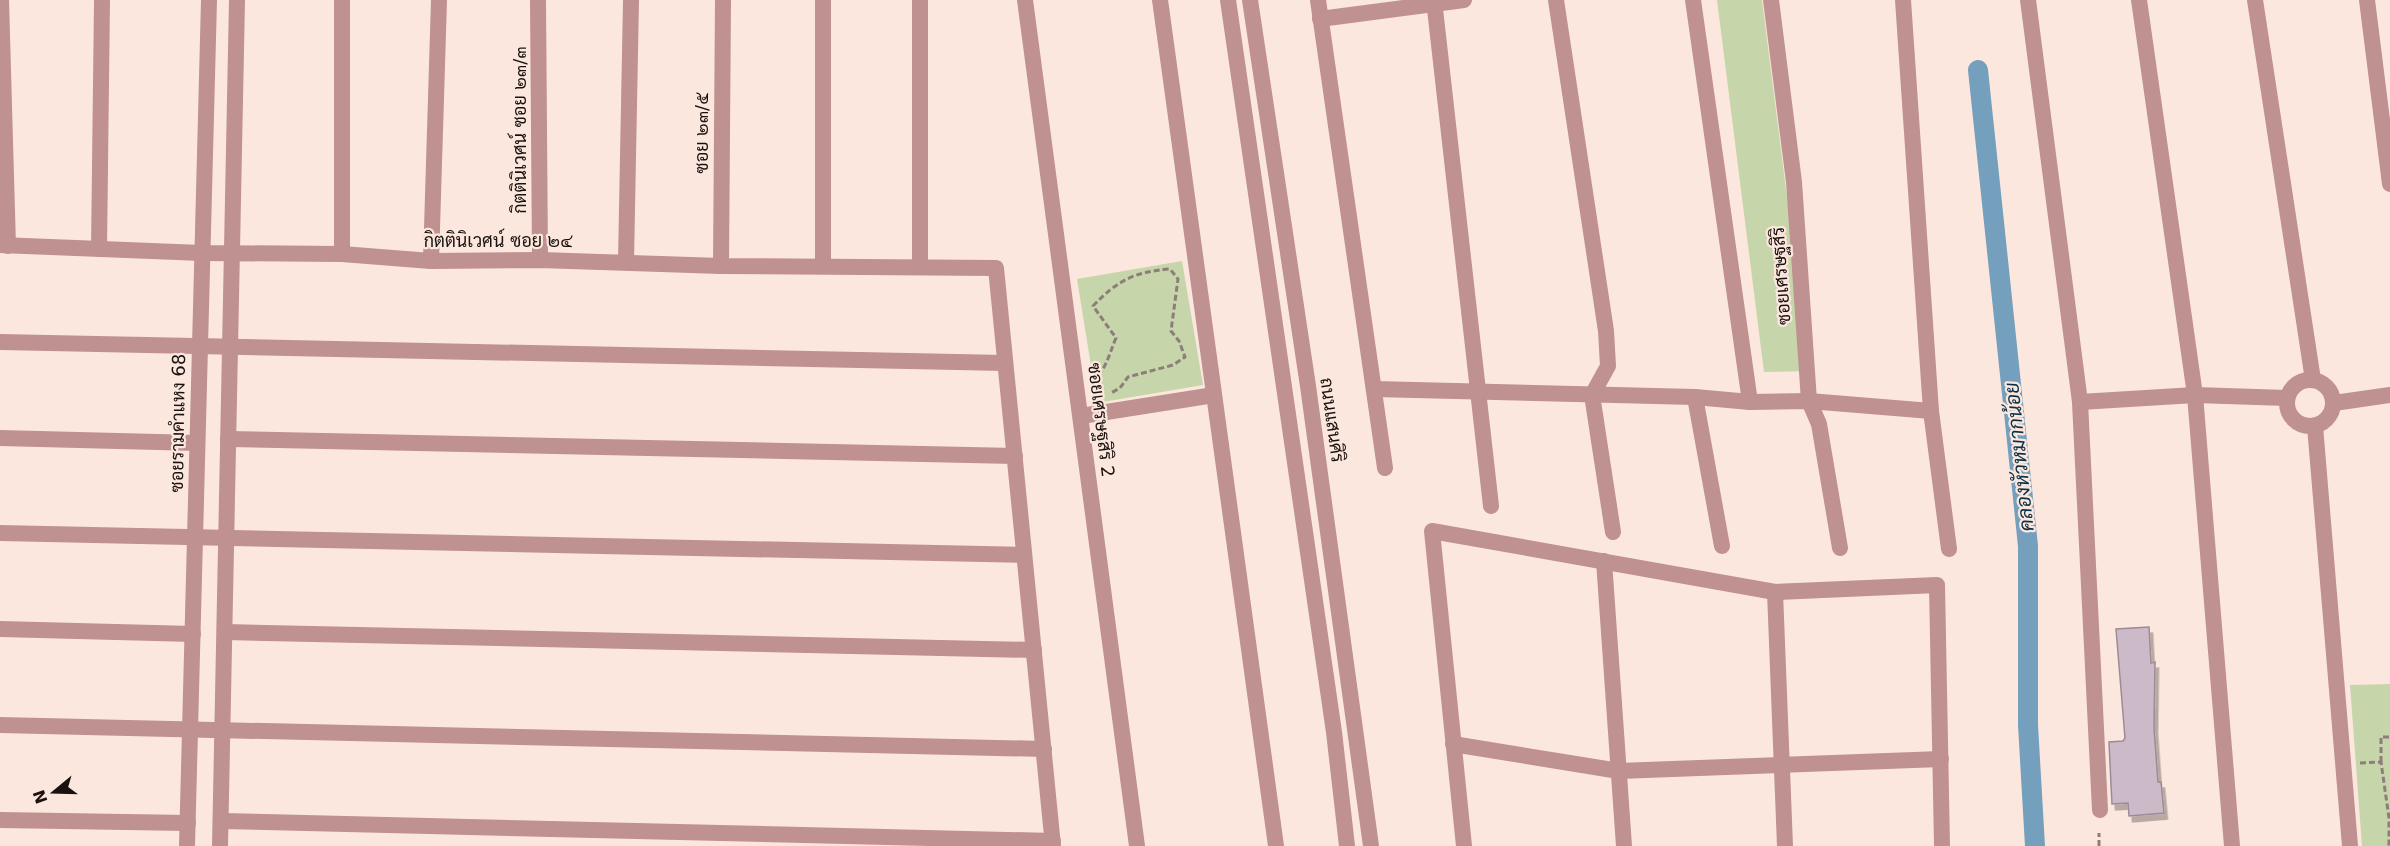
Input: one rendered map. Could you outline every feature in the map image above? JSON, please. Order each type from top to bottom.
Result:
[{"type":"street","points":[[1,0],[4,245]]},
{"type":"street","points":[[99,249],[102,0]]},
{"type":"street","name":"ซอยรามคำแหง 68","points":[[187,846],[209,0]]},
{"type":"street","points":[[220,846],[237,0]]},
{"type":"street","points":[[342,0],[342,254]]},
{"type":"street","points":[[431,261],[440,0]]},
{"type":"street","name":"กิตตินิเวศน์ ซอย ๒๓/๓","points":[[538,0],[540,260]]},
{"type":"street","points":[[626,262],[631,0]]},
{"type":"street","name":"ซอย ๒๓/๕","points":[[721,266],[723,0]]},
{"type":"street","points":[[823,0],[823,265]]},
{"type":"street","points":[[920,0],[920,267]]},
{"type":"street","name":"ซอยเศรษฐสิริ 2","points":[[1025,0],[1137,846]]},
{"type":"street","points":[[1160,0],[1276,846]]},
{"type":"street","points":[[1228,0],[1326,678],[1347,846]]},
{"type":"street","name":"ถนนแสนศิริ","points":[[1250,0],[1349,676],[1371,846]]},
{"type":"street","points":[[1318,0],[1385,468]]},
{"type":"street","points":[[1320,19],[1434,2],[1464,0]]},
{"type":"street","points":[[1556,0],[1606,331],[1608,366],[1592,395],[1613,532]]},
{"type":"street","points":[[1694,0],[1750,402]]},
{"type":"street","name":"ซอยเศรษฐสิริ","points":[[1771,0],[1794,182],[1809,400],[1819,424],[1840,548]]},
{"type":"street","points":[[1903,0],[1931,411],[1949,549]]},
{"type":"street","points":[[2028,0],[2080,402],[2100,810]]},
{"type":"street","points":[[2139,0],[2195,395],[2232,846]]},
{"type":"street","points":[[2255,0],[2313,380]]},
{"type":"street","points":[[2367,0],[2390,184]]},
{"type":"street","points":[[1434,2],[1491,506]]},
{"type":"street","name":"กิตตินิเวศน์ ซอย ๒๔","points":[[4,245],[202,253],[342,254],[431,261],[540,260],[721,266],[996,267],[1005,363]]},
{"type":"street","points":[[1275,327],[1298,323]]},
{"type":"street","points":[[0,342],[230,345],[1005,363],[1053,843],[221,821]]},
{"type":"street","points":[[2313,380],[2329,388],[2334,403],[2329,418],[2316,426],[2300,424],[2294,420],[2289,413],[2287,398],[2295,385],[2313,380]]},
{"type":"street","points":[[1374,389],[1695,397],[1750,402],[1809,400],[1931,411]]},
{"type":"street","points":[[2334,403],[2390,394]]},
{"type":"street","points":[[1081,416],[1214,395]]},
{"type":"street","points":[[2080,402],[2195,395],[2287,398]]},
{"type":"street","points":[[1695,397],[1722,546]]},
{"type":"street","points":[[2316,426],[2350,846]]},
{"type":"street","points":[[0,438],[197,443]]},
{"type":"street","points":[[228,439],[1015,456]]},
{"type":"street","points":[[1464,846],[1432,531],[1775,592],[1937,585],[1942,846]]},
{"type":"street","points":[[0,534],[1024,555]]},
{"type":"street","points":[[1604,561],[1624,846]]},
{"type":"street","points":[[1775,592],[1785,846]]},
{"type":"street","points":[[0,628],[192,634]]},
{"type":"street","points":[[225,632],[1034,650]]},
{"type":"street","points":[[1326,678],[1349,676]]},
{"type":"street","points":[[0,725],[223,732],[1044,749]]},
{"type":"street","points":[[1453,744],[1619,771],[1781,763],[1941,759]]},
{"type":"street","points":[[0,820],[188,823]]},
{"type":"path","points":[[1077,387],[1097,378],[1116,339],[1093,306],[1125,278],[1143,271],[1170,269],[1178,279],[1172,331],[1185,357],[1173,364],[1128,377],[1120,388],[1111,392],[1107,412]]},
{"type":"path","points":[[2389,846],[2381,762],[2381,737],[2390,737]]},
{"type":"path","points":[[2343,764],[2381,762]]},
{"type":"path","points":[[2099,833],[2099,846]]},
{"type":"green space","points":[[1717,0],[1762,0],[1809,371],[1764,372]]},
{"type":"green space","points":[[1182,261],[1203,385],[1097,403],[1077,279]]},
{"type":"green space","points":[[2390,684],[2390,846],[2362,846],[2350,685]]},
{"type":"building","points":[[2149,627],[2151,663],[2155,662],[2154,728],[2158,782],[2161,782],[2164,813],[2129,816],[2128,803],[2112,804],[2109,742],[2123,741],[2125,738],[2116,629]]},
{"type":"waterway","name":"คลองหัวหมากน้อย","points":[[1978,70],[2028,546],[2028,725],[2035,846]]}]
